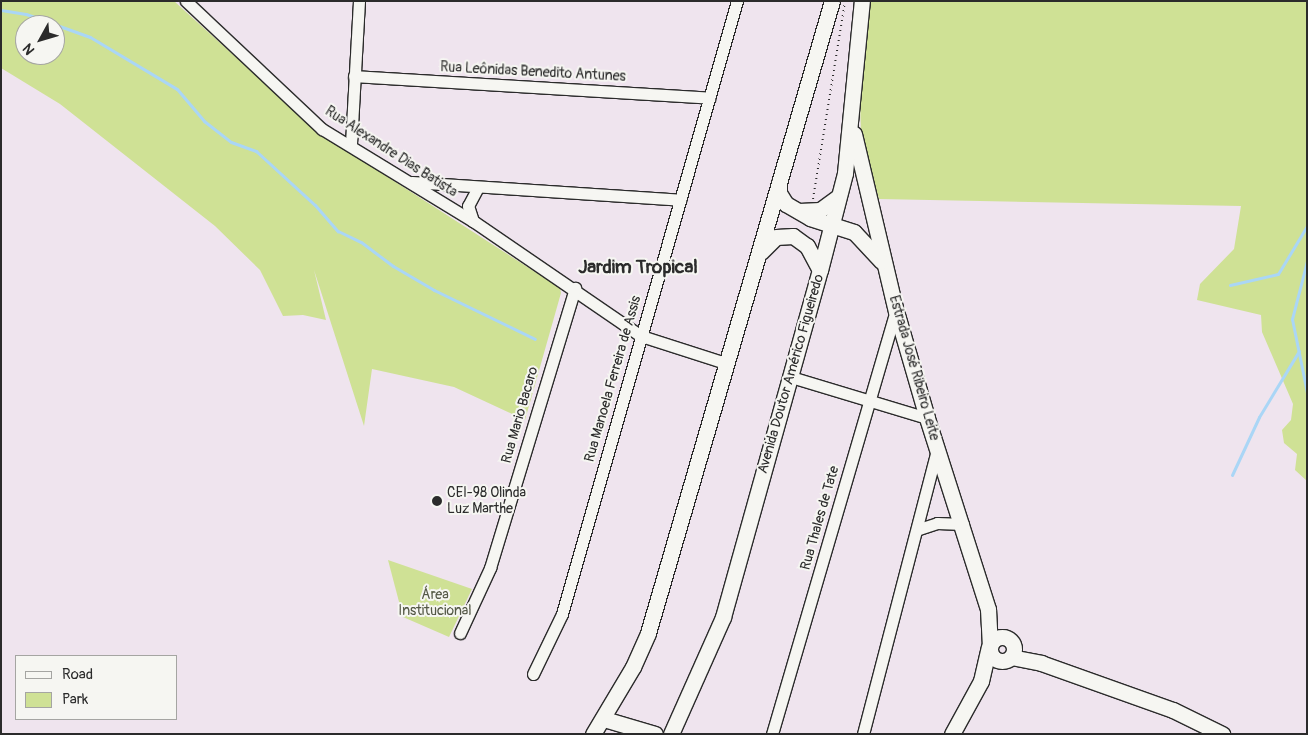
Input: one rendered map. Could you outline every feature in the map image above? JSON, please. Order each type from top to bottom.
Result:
[{"type":"main road","points":[[593,734],[604,719],[648,633],[725,363],[758,259],[779,176],[832,1]]},
{"type":"main road","name":"Avenida Doutor Américo Figueiredo","points":[[671,734],[723,617],[820,270],[838,197],[852,124],[852,84],[862,1]]},
{"type":"main road","name":"Estrada José Ribeiro Leite","points":[[852,124],[896,311],[927,418],[963,524],[988,609],[990,646],[981,681]]},
{"type":"main road","points":[[779,176],[779,193],[795,211],[860,236],[885,266]]},
{"type":"main road","points":[[795,211],[820,210],[838,197]]},
{"type":"main road","points":[[758,259],[770,241],[786,235],[807,246],[820,270]]},
{"type":"main road","name":"Estrada José Ribeiro Leite","points":[[988,609],[1012,641],[1041,663]]},
{"type":"main road","points":[[952,734],[981,681],[1008,659],[1014,650],[1012,641],[1000,636],[990,646],[994,658],[1008,659]]},
{"type":"main road","name":"Estrada José Ribeiro Leite","points":[[1008,659],[1041,663],[1174,710],[1222,734]]},
{"type":"main road","points":[[604,719],[655,734]]},
{"type":"street","points":[[351,144],[359,1]]},
{"type":"street","name":"Rua Manoela Ferreira de Assis","points":[[533,674],[562,614],[737,1]]},
{"type":"street","name":"Rua Alexandre Dias Batista","points":[[186,2],[322,129],[351,144],[472,221],[575,288],[642,336],[725,363]]},
{"type":"street","name":"Rua Leônidas Benedito Antunes","points":[[354,76],[709,98]]},
{"type":"street","points":[[409,182],[680,200]]},
{"type":"street","name":"Rua Alexandre Dias Batista","points":[[472,221],[468,206],[478,187]]},
{"type":"street","name":"Rua Mario Bacaro","points":[[460,633],[490,568],[575,288]]},
{"type":"street","name":"Rua Thales de Tate","points":[[772,734],[896,311]]},
{"type":"street","points":[[791,377],[927,418]]},
{"type":"street","points":[[863,734],[919,529],[938,449]]},
{"type":"street","points":[[919,529],[937,523],[963,524]]},
{"type":"path","points":[[812,206],[846,1]]},
{"type":"green space","points":[[1,1],[174,1],[318,132],[560,288],[561,293],[525,420],[454,387],[372,369],[364,426],[314,270],[326,320],[303,315],[283,316],[260,270],[215,226],[60,104],[1,68]]},
{"type":"green space","points":[[870,1],[1307,1],[1307,481],[1295,470],[1297,454],[1284,443],[1282,430],[1291,420],[1293,404],[1262,332],[1261,315],[1197,300],[1200,284],[1234,249],[1241,206],[879,199],[861,136],[859,65]]},
{"type":"green space","name":"Área Institucional","points":[[388,560],[472,589],[449,637],[403,617]]},
{"type":"waterway","points":[[1,10],[26,14],[90,37],[177,89],[204,121],[231,142],[256,151],[315,205],[338,231],[361,242],[393,266],[434,290],[535,339]]},
{"type":"waterway","points":[[1230,285],[1278,274],[1307,226]]},
{"type":"waterway","points":[[1307,261],[1292,319],[1307,393]]},
{"type":"waterway","points":[[1232,475],[1259,417],[1299,351]]},
{"type":"place","name":"CEI-98 Olinda Luz Marthe","points":[[437,501]]},
{"type":"district","name":"Jardim Tropical","points":[[638,268]]}]
